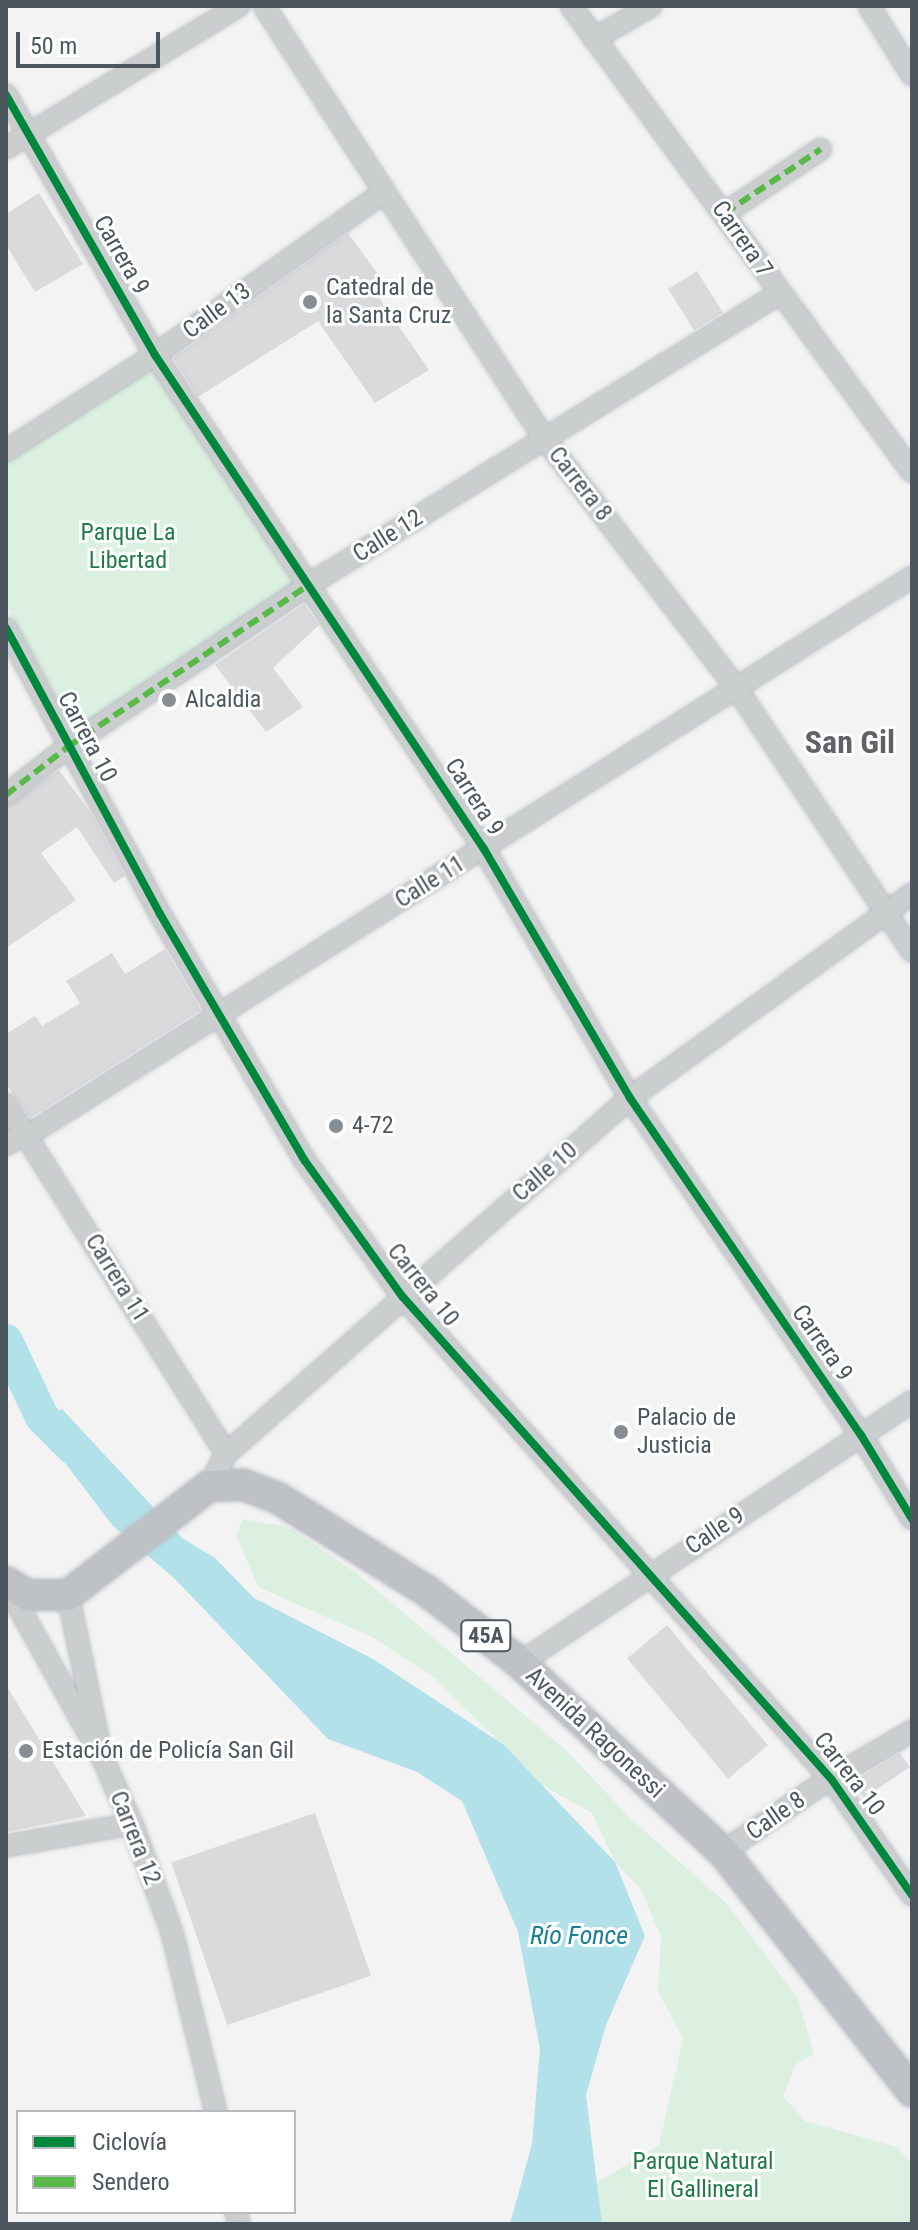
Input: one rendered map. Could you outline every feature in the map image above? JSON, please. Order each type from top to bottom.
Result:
[{"type":"highway","name":"Avenida Ragonessi","points":[[200,1493],[244,1485],[278,1498],[427,1591],[520,1663],[723,1852],[909,2081]]},
{"type":"highway","points":[[6,1583],[28,1595],[77,1589],[200,1493]]},
{"type":"street","points":[[6,148],[239,6]]},
{"type":"street","name":"Carrera 8","points":[[264,6],[544,438],[737,689],[912,951]]},
{"type":"street","name":"Carrera 7","points":[[571,6],[912,472]]},
{"type":"street","points":[[594,39],[651,6]]},
{"type":"street","points":[[869,6],[912,75]]},
{"type":"street","name":"Carrera 9","points":[[6,95],[155,355],[484,849],[630,1098],[861,1435],[912,1519]]},
{"type":"street","points":[[725,213],[821,149]]},
{"type":"street","name":"Calle 13","points":[[6,451],[155,355],[384,192]]},
{"type":"street","name":"Calle 12","points":[[6,795],[69,746],[310,584],[780,293]]},
{"type":"street","name":"Calle 11","points":[[6,1145],[484,849],[912,577]]},
{"type":"street","name":"Carrera 10","points":[[6,628],[69,746],[305,1161],[402,1296],[832,1780],[912,1895]]},
{"type":"street","name":"Calle 10","points":[[200,1493],[226,1454],[630,1098],[912,894]]},
{"type":"street","name":"Carrera 11","points":[[6,1104],[226,1454]]},
{"type":"street","name":"Calle 9","points":[[520,1663],[912,1402]]},
{"type":"street","name":"Carrera 12","points":[[6,1583],[102,1757],[132,1824],[172,1932],[216,2110]]},
{"type":"street","points":[[77,1589],[102,1757]]},
{"type":"street","name":"Calle 8","points":[[723,1852],[912,1731]]},
{"type":"street","points":[[6,1846],[132,1824]]},
{"type":"green space","name":"Parque La Libertad","points":[[152,363],[298,580],[74,731],[6,605],[6,452]]},
{"type":"green space","name":"Parque Natural El Gallineral","points":[[243,1519],[288,1527],[359,1575],[567,1751],[631,1819],[725,1902],[798,1998],[814,2054],[796,2064],[783,2096],[805,2121],[897,2147],[912,2164],[912,2224],[602,2224],[596,2183],[659,2145],[683,2039],[658,1991],[661,1936],[641,1890],[615,1862],[592,1813],[542,1785],[435,1678],[372,1637],[258,1587],[236,1535]]},
{"type":"water","name":"Río Fonce","points":[[62,1409],[182,1538],[215,1558],[254,1598],[373,1659],[504,1745],[615,1862],[645,1936],[606,2025],[586,2095],[602,2224],[510,2224],[532,2144],[540,2049],[518,1932],[462,1801],[417,1772],[328,1739],[175,1579],[113,1526],[40,1430],[42,1417]]},
{"type":"building","points":[[39,193],[83,264],[35,292],[6,245],[6,214]]},
{"type":"building","name":"Catedral de la Santa Cruz","points":[[348,233],[380,277],[369,283],[429,370],[375,403],[318,321],[198,397],[173,358]]},
{"type":"building","points":[[697,271],[723,313],[694,331],[668,289]]},
{"type":"building","points":[[304,604],[319,625],[273,668],[303,707],[266,732],[215,665]]},
{"type":"building","points":[[59,770],[91,813],[125,876],[114,883],[77,827],[41,853],[76,900],[6,948],[6,808]]},
{"type":"building","points":[[165,949],[201,1010],[30,1118],[6,1084],[6,1034],[35,1016],[42,1026],[80,1003],[66,981],[112,953],[125,974]]},
{"type":"building","points":[[667,1625],[768,1745],[728,1779],[627,1658]]},
{"type":"building","name":"Estación de Policía San Gil","points":[[6,1685],[86,1816],[6,1832]]},
{"type":"building","points":[[900,1753],[910,1767],[864,1798],[852,1782]]},
{"type":"building","points":[[315,1813],[371,1976],[227,2025],[171,1862]]},
{"type":"waterway","name":"Río Fonce","points":[[6,1341],[42,1417],[73,1448]]},
{"type":"marked path","points":[[725,213],[821,149]]},
{"type":"marked path","points":[[6,795],[69,746],[310,584]]},
{"type":"cycle path","points":[[6,95],[155,355],[484,849],[630,1098],[861,1435],[912,1519]]},
{"type":"cycle path","points":[[6,628],[160,914],[305,1161],[402,1296],[832,1780],[912,1895]]},
{"type":"place","name":"Catedral de la Santa Cruz","points":[[310,302]]},
{"type":"place","name":"Alcaldia","points":[[169,700]]},
{"type":"place","name":"4-72","points":[[336,1126]]},
{"type":"place","name":"Palacio de Justicia","points":[[621,1432]]},
{"type":"place","name":"Estación de Policía San Gil","points":[[26,1751]]},
{"type":"district","name":"San Gil","points":[[850,742]]}]
